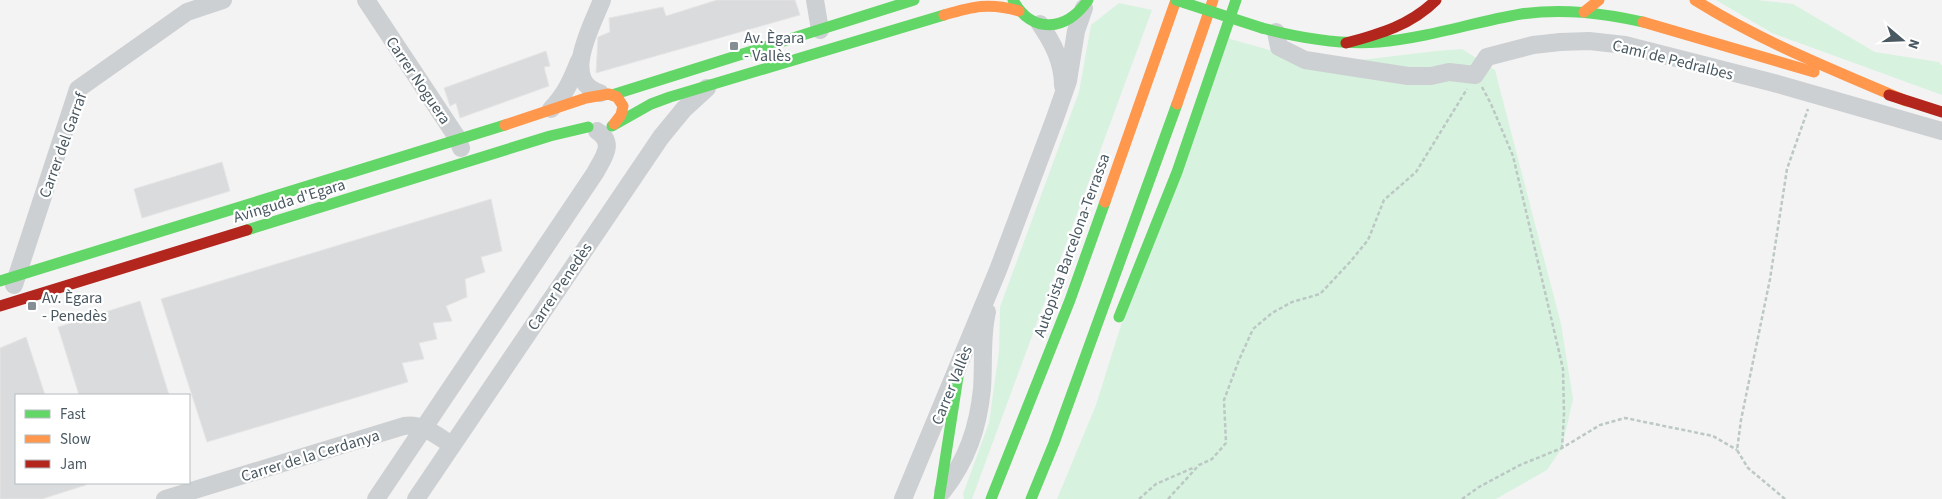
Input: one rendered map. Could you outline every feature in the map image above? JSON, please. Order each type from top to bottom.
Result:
[{"type":"main road","name":"Avinguda d'Egara","points":[[0,281],[914,0]]},
{"type":"main road","points":[[1013,0],[1019,11],[1030,20],[1040,24],[1054,25],[1066,22],[1078,14],[1086,4]]},
{"type":"main road","points":[[1176,0],[1269,30],[1312,40],[1346,43],[1395,41],[1509,16],[1545,12],[1584,12],[1632,20],[1686,34],[1942,112]]},
{"type":"main road","name":"Autopista Barcelona-Terrassa","points":[[991,499],[1070,300],[1176,0]]},
{"type":"main road","points":[[1031,499],[1054,442],[1213,0]]},
{"type":"main road","points":[[1114,328],[1177,172],[1236,0]]},
{"type":"main road","points":[[1346,43],[1390,31],[1405,24],[1436,0]]},
{"type":"main road","points":[[1584,12],[1599,0]]},
{"type":"main road","points":[[1695,0],[1730,22],[1782,48],[1906,101]]},
{"type":"main road","name":"Avinguda d'Egara","points":[[4,305],[572,129],[606,129],[651,104],[968,8],[984,4],[998,5],[1019,11]]},
{"type":"main road","points":[[592,129],[582,122],[577,115],[590,99],[620,100],[623,107],[620,118],[614,124]]},
{"type":"main road","points":[[939,498],[952,404],[960,364]]},
{"type":"main road","points":[[1054,442],[1093,369]]},
{"type":"street","name":"Carrer del Garraf","points":[[4,305],[17,275],[78,89],[187,12],[223,0]]},
{"type":"street","name":"Carrer Noguera","points":[[366,0],[458,139],[466,162]]},
{"type":"street","points":[[548,111],[560,100],[578,64],[602,0]]},
{"type":"street","points":[[815,0],[820,30]]},
{"type":"street","name":"Carrer Vallès","points":[[904,499],[998,270],[1060,105],[1070,75],[1076,31],[1086,4]]},
{"type":"street","name":"Carrer Vallès","points":[[1040,24],[1052,43],[1060,66],[1063,80],[1060,105]]},
{"type":"street","points":[[1269,30],[1279,47],[1305,60],[1408,76],[1431,76],[1450,72],[1475,75]]},
{"type":"street","name":"Camí de Pedralbes","points":[[1475,75],[1487,57],[1506,51],[1551,43],[1598,42],[1625,45],[1671,55],[1942,131]]},
{"type":"street","points":[[578,64],[590,99]]},
{"type":"street","points":[[578,64],[583,82],[595,92],[590,99]]},
{"type":"street","name":"Carrer Penedès","points":[[416,499],[661,137],[701,92],[714,84]]},
{"type":"street","name":"Carrer Penedès","points":[[376,499],[595,173],[606,151],[608,142],[604,135],[592,129]]},
{"type":"street","name":"Carrer Vallès","points":[[939,498],[957,473],[967,454],[976,423],[982,388],[985,319],[998,270]]},
{"type":"street","name":"Carrer de la Cerdanya","points":[[165,499],[404,426],[413,425],[424,428],[452,445]]},
{"type":"path","points":[[1139,499],[1156,484],[1212,459],[1226,443],[1224,400],[1253,329],[1272,313],[1292,302],[1320,294],[1350,262],[1368,240],[1384,200],[1416,172],[1475,75],[1491,104],[1513,156],[1540,267],[1563,370],[1564,414],[1562,448]]},
{"type":"path","points":[[1737,450],[1740,420],[1770,279],[1787,169],[1800,136],[1812,95]]},
{"type":"path","points":[[1462,499],[1479,487],[1520,465],[1562,448],[1600,425],[1624,418],[1713,436],[1737,450],[1748,468],[1785,499]]},
{"type":"path","points":[[1168,499],[1199,465]]},
{"type":"green space","points":[[1716,0],[1757,0],[1793,4],[1875,52],[1939,62],[1942,66],[1942,95],[1772,33]]},
{"type":"green space","points":[[1119,3],[1152,10],[972,499],[964,499],[963,494],[989,423],[999,351],[1000,307],[1079,92],[1091,25]]},
{"type":"green space","points":[[1220,36],[1283,54],[1352,61],[1462,49],[1495,70],[1561,324],[1573,399],[1562,448],[1547,470],[1496,499],[1057,499],[1096,405],[1121,325]]},
{"type":"building","points":[[717,0],[795,0],[800,15],[596,73],[598,37],[610,32],[609,18],[663,7],[666,16]]},
{"type":"building","points":[[546,51],[550,66],[544,67],[549,86],[460,118],[456,103],[450,106],[444,88]]},
{"type":"building","points":[[222,162],[230,191],[142,218],[134,189]]},
{"type":"building","points":[[491,199],[502,251],[481,257],[485,272],[465,279],[467,297],[446,306],[452,321],[433,323],[437,339],[419,343],[424,359],[402,363],[408,382],[207,442],[161,299]]},
{"type":"building","points":[[140,301],[169,394],[79,394],[58,327]]},
{"type":"building","points":[[26,337],[45,394],[15,394],[15,484],[86,485],[42,499],[0,499],[0,348]]},
{"type":"traffic: fast","points":[[612,95],[914,0]]},
{"type":"traffic: fast","points":[[1013,0],[1030,19],[1040,24],[1050,25],[1070,18],[1088,0]]},
{"type":"traffic: fast","points":[[1176,0],[1262,28]]},
{"type":"traffic: fast","points":[[1119,317],[1177,172],[1236,0]]},
{"type":"traffic: fast","points":[[1262,28],[1320,40],[1364,43],[1415,37],[1503,17],[1537,12],[1582,12],[1643,22]]},
{"type":"traffic: fast","points":[[612,126],[651,104],[670,97],[944,15]]},
{"type":"traffic: fast","points":[[1031,499],[1054,443],[1177,104]]},
{"type":"traffic: fast","points":[[0,281],[505,125]]},
{"type":"traffic: fast","points":[[247,230],[550,136],[588,127]]},
{"type":"traffic: fast","points":[[991,499],[1070,300],[1105,202]]},
{"type":"traffic: fast","points":[[939,499],[960,364]]},
{"type":"traffic: slow","points":[[1105,202],[1176,0]]},
{"type":"traffic: slow","points":[[1177,104],[1213,0]]},
{"type":"traffic: slow","points":[[1584,12],[1599,0]]},
{"type":"traffic: slow","points":[[1695,0],[1772,42],[1906,101]]},
{"type":"traffic: slow","points":[[944,15],[989,6],[1019,11]]},
{"type":"traffic: slow","points":[[1643,22],[1814,72]]},
{"type":"traffic: slow","points":[[505,125],[586,98],[609,94],[617,97],[623,106],[621,115],[614,124]]},
{"type":"traffic: jam","points":[[1346,43],[1394,28],[1416,16],[1436,0]]},
{"type":"traffic: jam","points":[[1889,95],[1942,112]]},
{"type":"traffic: jam","points":[[0,306],[247,230]]},
{"type":"place","name":"Av. Ègara - Vallès","points":[[734,46]]},
{"type":"place","name":"Av. Ègara - Penedès","points":[[32,306]]}]
